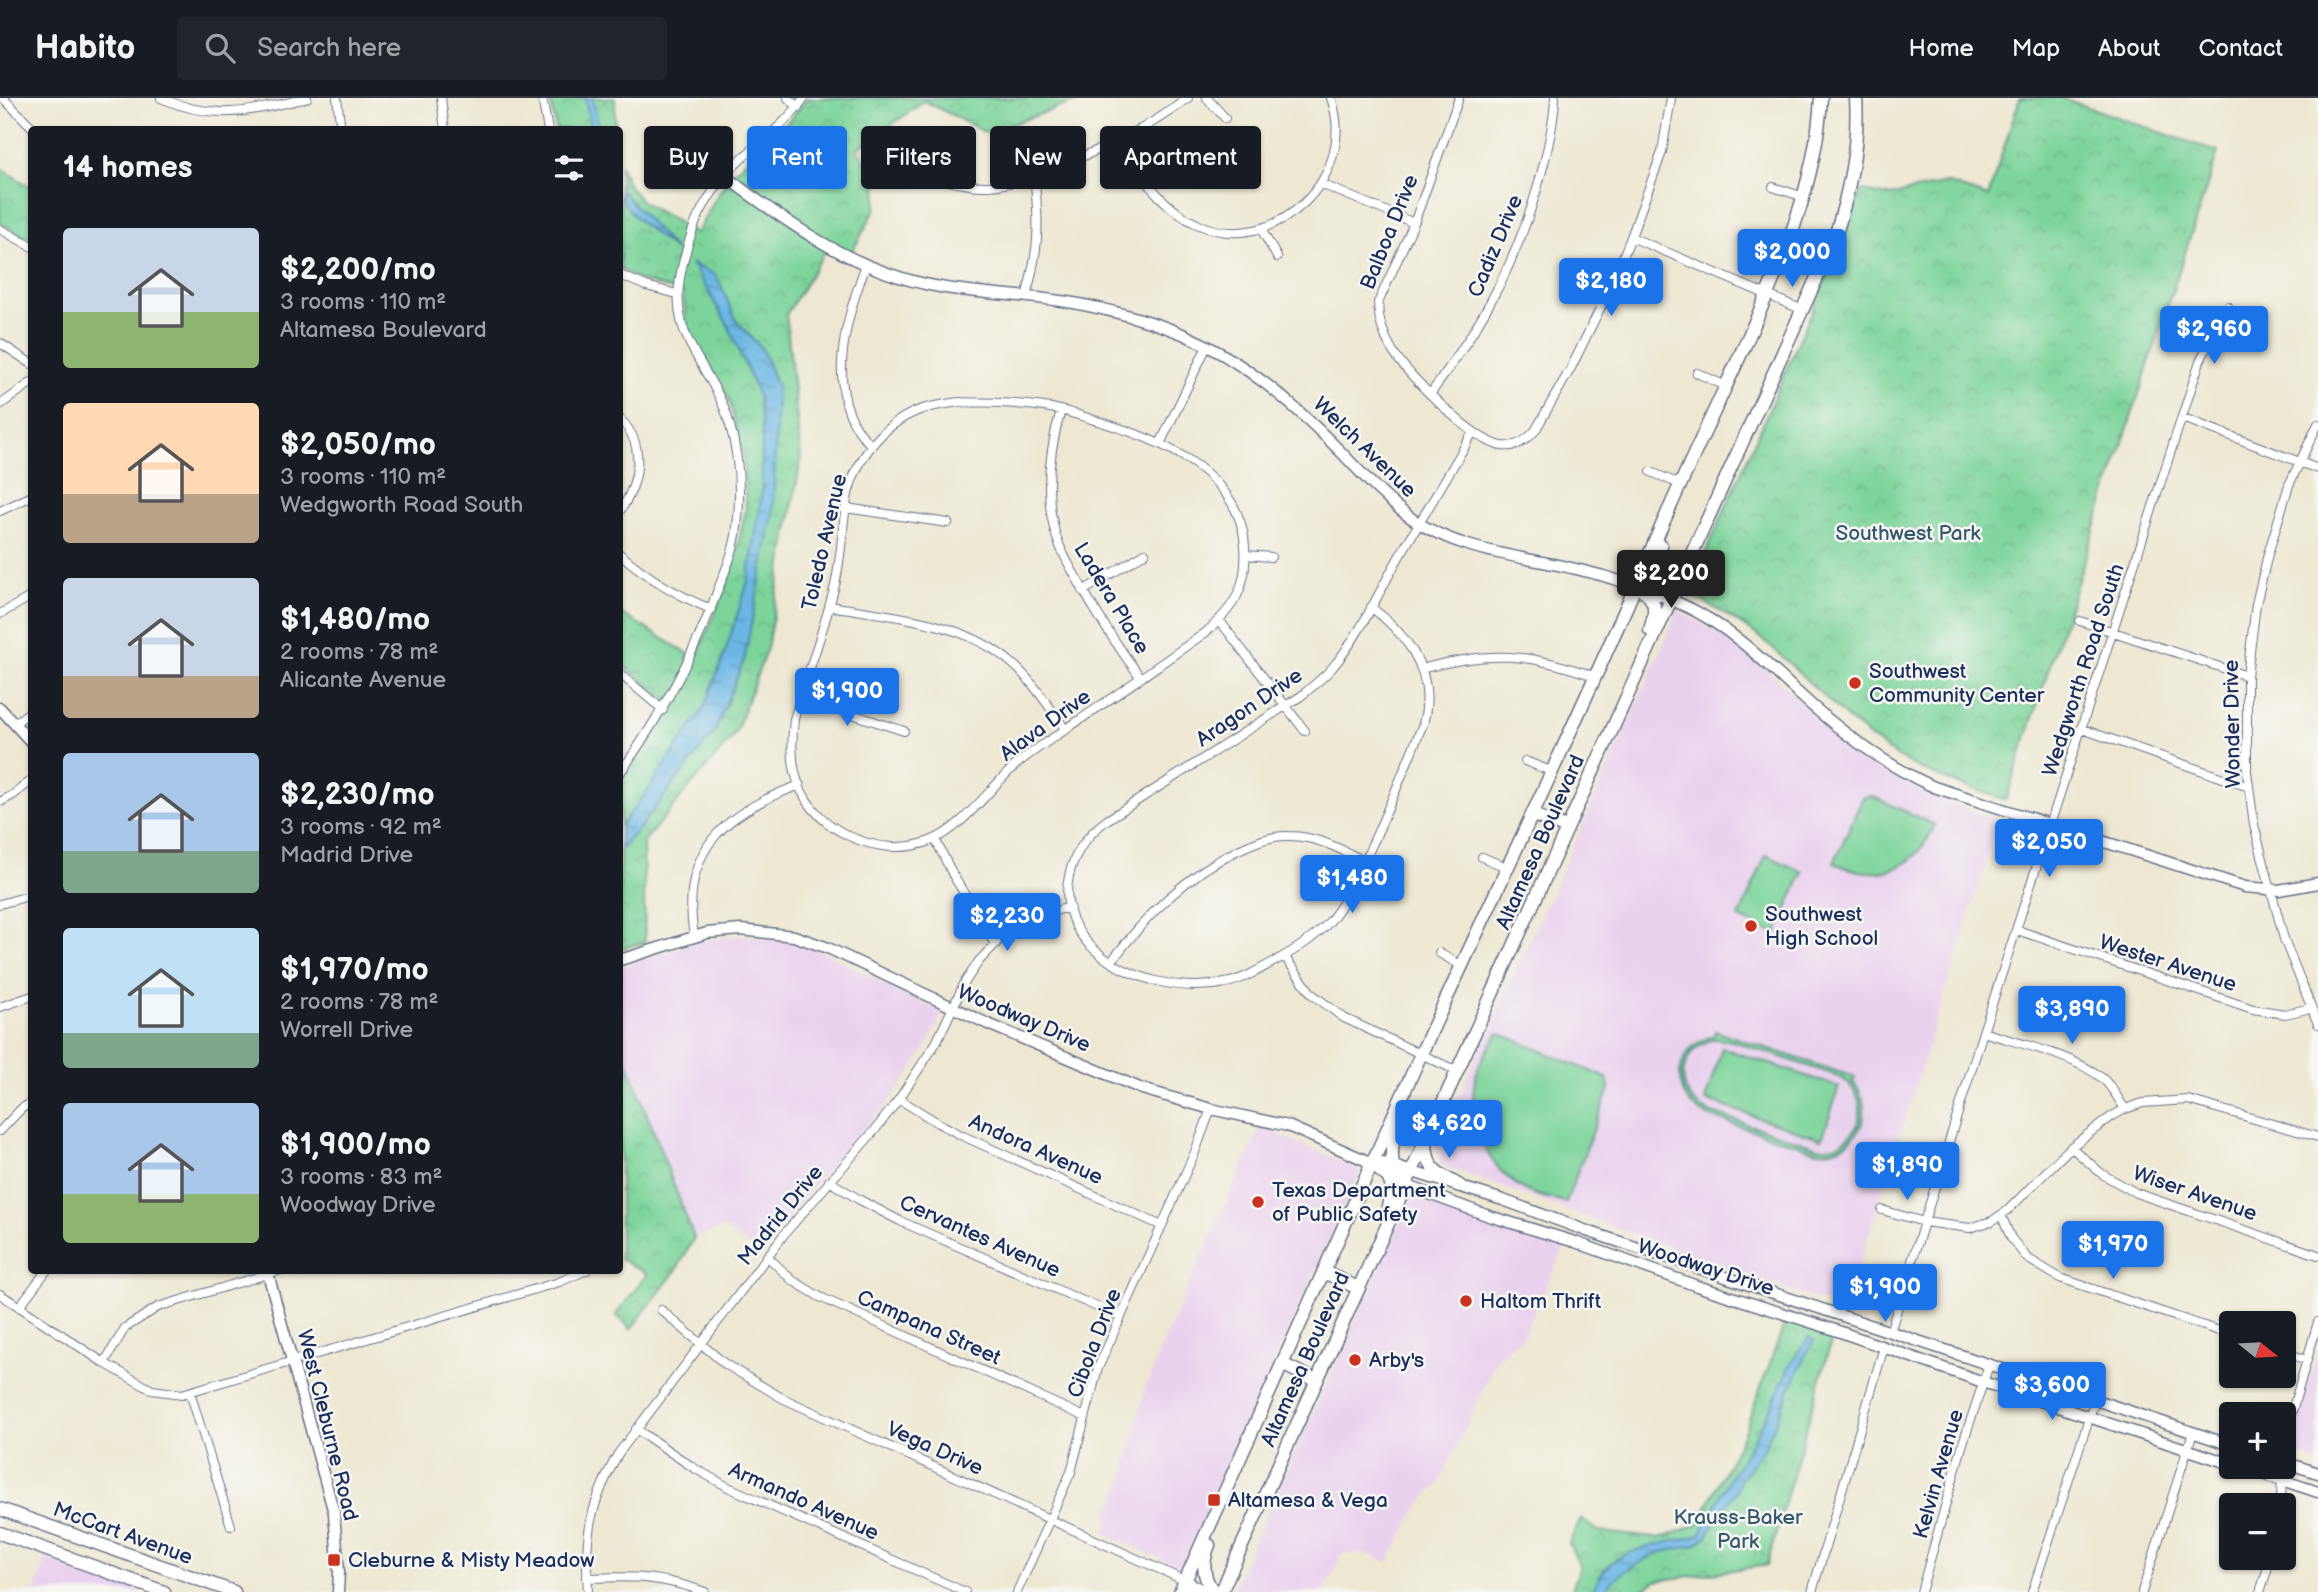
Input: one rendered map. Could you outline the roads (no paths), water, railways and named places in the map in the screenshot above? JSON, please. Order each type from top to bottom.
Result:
[{"type":"main road","name":"Altamesa Boulevard","points":[[1183,1586],[1324,1272],[1384,1168],[1408,1083],[1420,1055],[1533,816],[1768,294],[1792,237],[1804,197],[1821,98]]},
{"type":"main road","name":"Altamesa Boulevard","points":[[1221,1592],[1834,240],[1852,175],[1856,140],[1856,98]]},
{"type":"main road","points":[[1668,515],[1656,560],[1656,576],[1661,590],[1670,600]]},
{"type":"main road","points":[[1637,586],[1653,600],[1655,608],[1646,655]]},
{"type":"main road","points":[[1533,816],[1567,828]]},
{"type":"main road","points":[[1373,1254],[1374,1242],[1391,1196],[1384,1168],[1410,1095],[1408,1083]]},
{"type":"main road","points":[[1426,1140],[1426,1153],[1432,1169],[1460,1186]]},
{"type":"main road","points":[[1384,1168],[1405,1185]]},
{"type":"main road","points":[[1324,1272],[1358,1288]]},
{"type":"main road","points":[[1282,1364],[1317,1381]]},
{"type":"main road","points":[[1212,1592],[1203,1564],[1219,1519],[1219,1505]]},
{"type":"main road","name":"McCart Avenue","points":[[0,1509],[234,1592]]},
{"type":"main road","name":"McCart Avenue","points":[[0,1533],[164,1592]]},
{"type":"main road","points":[[170,1592],[177,1573]]},
{"type":"main road","points":[[1183,1586],[1198,1592]]},
{"type":"street","points":[[3,98],[31,126]]},
{"type":"street","points":[[161,98],[197,110],[234,113],[252,112],[307,98]]},
{"type":"street","points":[[337,98],[340,126]]},
{"type":"street","points":[[441,98],[444,126]]},
{"type":"street","points":[[542,98],[547,126]]},
{"type":"street","points":[[788,98],[798,107]]},
{"type":"street","points":[[733,169],[776,130],[804,98]]},
{"type":"street","points":[[1148,126],[1188,98]]},
{"type":"street","points":[[1207,98],[1225,118]]},
{"type":"street","points":[[1152,189],[1176,212],[1199,225],[1225,232],[1276,225],[1301,207],[1329,170],[1337,130],[1331,98]]},
{"type":"street","name":"Balboa Drive","points":[[1459,98],[1414,223],[1378,303],[1378,311],[1386,338],[1405,368],[1474,432],[1487,441],[1503,446],[1520,444],[1535,431],[1571,368],[1612,284],[1662,152],[1671,98]]},
{"type":"street","name":"Cadiz Drive","points":[[1431,394],[1473,334],[1499,289],[1515,254],[1540,181],[1554,117],[1555,98]]},
{"type":"street","name":"Welch Avenue","points":[[733,182],[804,233],[844,256],[885,272],[940,287],[1076,303],[1131,316],[1207,346],[1251,371],[1292,404],[1383,495],[1419,523],[1472,547],[1578,569],[1637,586],[1709,618],[1769,664],[1798,693],[1860,745],[1934,787],[2245,887],[2279,890],[2318,883]]},
{"type":"street","points":[[1321,184],[1414,223]]},
{"type":"street","points":[[1773,187],[1804,197]]},
{"type":"street","points":[[623,769],[663,710],[687,666],[731,557],[737,529],[735,448],[723,405],[682,326],[677,294],[692,232],[718,189]]},
{"type":"street","points":[[1026,297],[1038,239],[1036,189]]},
{"type":"street","points":[[0,229],[28,245]]},
{"type":"street","points":[[1261,229],[1278,257]]},
{"type":"street","points":[[1631,237],[1803,310]]},
{"type":"street","points":[[866,265],[848,321],[844,343],[843,386],[844,404],[850,419],[871,445]]},
{"type":"street","points":[[623,276],[677,294]]},
{"type":"street","name":"Wedgworth Road South","points":[[1890,1332],[1983,1032],[2052,825],[2112,632],[2136,566],[2200,361],[2228,306]]},
{"type":"street","points":[[0,342],[28,361]]},
{"type":"street","points":[[1160,444],[1207,346]]},
{"type":"street","points":[[1697,373],[1726,386]]},
{"type":"street","points":[[0,405],[28,385]]},
{"type":"street","name":"Toledo Avenue","points":[[800,785],[795,772],[792,738],[800,697],[830,606],[838,572],[845,508],[852,483],[871,445],[891,427],[915,412],[959,402],[1027,404],[1061,410],[1121,428],[1160,444]]},
{"type":"street","name":"Ladera Place","points":[[1061,410],[1051,453],[1049,502],[1054,530],[1062,552],[1083,591],[1121,652],[1141,678]]},
{"type":"street","points":[[2183,418],[2318,469]]},
{"type":"street","points":[[623,422],[633,437],[637,472],[631,496],[623,507]]},
{"type":"street","name":"Wonder Drive","points":[[2318,424],[2289,485],[2259,592],[2247,676],[2247,771],[2254,825],[2284,939],[2318,1024]]},
{"type":"street","name":"Aragon Drive","points":[[1070,907],[1068,875],[1077,850],[1094,828],[1286,706],[1320,681],[1334,666],[1474,432]]},
{"type":"street","name":"Alava Drive","points":[[800,785],[822,818],[851,837],[873,844],[896,846],[914,845],[934,839],[953,827],[1018,764],[1219,620],[1237,598],[1246,571],[1245,533],[1233,504],[1222,488],[1190,461],[1160,444]]},
{"type":"street","points":[[1651,472],[1682,485]]},
{"type":"street","points":[[0,511],[28,498]]},
{"type":"street","points":[[845,508],[948,523]]},
{"type":"street","points":[[1083,591],[1145,554]]},
{"type":"street","points":[[1246,555],[1271,557]]},
{"type":"street","points":[[623,557],[662,587],[711,609]]},
{"type":"street","points":[[0,614],[28,598]]},
{"type":"street","points":[[830,606],[956,630],[990,646],[1030,681],[1066,730]]},
{"type":"street","points":[[1070,907],[1083,938],[1111,962],[1150,979],[1181,984],[1207,985],[1244,978],[1284,957],[1330,921],[1364,861],[1423,724],[1429,695],[1421,669],[1406,639],[1391,622],[1371,607]]},
{"type":"street","points":[[1219,620],[1305,731]]},
{"type":"street","points":[[2080,621],[2247,676]]},
{"type":"street","points":[[1421,669],[1470,658],[1516,657],[1548,661],[1596,677]]},
{"type":"street","points":[[623,677],[663,710]]},
{"type":"street","points":[[800,697],[904,731]]},
{"type":"street","points":[[0,708],[28,739]]},
{"type":"street","points":[[14,724],[28,713]]},
{"type":"street","points":[[2082,729],[2249,787]]},
{"type":"street","name":"Altamesa Boulevard","points":[[1525,761],[1553,772]]},
{"type":"street","points":[[0,802],[28,783]]},
{"type":"street","points":[[694,936],[690,897],[694,874],[701,857],[719,830],[747,808],[773,794],[800,785]]},
{"type":"street","points":[[1111,962],[1152,912],[1176,889],[1226,856],[1251,844],[1287,835],[1300,836],[1320,841],[1364,861]]},
{"type":"street","points":[[934,839],[995,944]]},
{"type":"street","name":"Altamesa Boulevard","points":[[1482,857],[1508,868]]},
{"type":"street","points":[[0,904],[28,896]]},
{"type":"street","name":"Madrid Drive","points":[[588,1592],[586,1542],[595,1500],[613,1463],[636,1429],[767,1256],[899,1099],[936,1043],[979,961],[1004,935],[1028,920],[1070,907]]},
{"type":"street","name":"Woodway Drive","points":[[623,959],[694,936],[741,930],[794,936],[828,948],[952,1009],[1142,1089],[1212,1109],[1288,1126],[1384,1168],[1412,1170],[1587,1231],[2219,1441]]},
{"type":"street","name":"Wester Avenue","points":[[2017,930],[2253,1009],[2285,1014],[2311,1008]]},
{"type":"street","points":[[1439,953],[1462,966]]},
{"type":"street","points":[[1284,957],[1306,987],[1325,1005],[1369,1031],[1457,1071]]},
{"type":"street","points":[[0,1007],[28,997]]},
{"type":"street","points":[[1983,1032],[2071,1061],[2093,1072],[2109,1086],[2124,1110]]},
{"type":"street","name":"Andora Avenue","points":[[899,1099],[963,1136],[1162,1226]]},
{"type":"street","points":[[1882,1210],[1924,1222],[1970,1228],[1992,1221],[2071,1147],[2124,1110],[2143,1103],[2188,1100],[2318,1137]]},
{"type":"street","points":[[0,1131],[28,1105]]},
{"type":"street","name":"Cibola Drive","points":[[1017,1592],[1071,1472],[1098,1368],[1212,1109]]},
{"type":"street","name":"Wiser Avenue","points":[[2071,1147],[2102,1174],[2136,1193],[2318,1255]]},
{"type":"street","name":"Cervantes Avenue","points":[[830,1181],[900,1221],[1120,1317]]},
{"type":"street","name":"Woodway Drive","points":[[1405,1185],[1489,1216],[1575,1242],[1697,1286],[2219,1460]]},
{"type":"street","points":[[1489,1216],[1495,1198]]},
{"type":"street","points":[[2001,1214],[2011,1238],[2027,1258],[2060,1278],[2219,1331]]},
{"type":"street","name":"Campana Street","points":[[767,1256],[792,1280],[820,1297],[1085,1416]]},
{"type":"street","points":[[19,1307],[44,1274]]},
{"type":"street","points":[[104,1363],[125,1328],[158,1307],[261,1274]]},
{"type":"street","name":"West Cleburne Road","points":[[268,1274],[334,1513],[338,1592]]},
{"type":"street","points":[[0,1294],[104,1363],[152,1390],[182,1394],[559,1282],[578,1274]]},
{"type":"street","name":"Vega Drive","points":[[661,1310],[733,1370],[782,1398],[1050,1519],[1183,1586],[1212,1592]]},
{"type":"street","points":[[2295,1402],[2318,1322]]},
{"type":"street","points":[[1862,1339],[1882,1338],[1890,1332]]},
{"type":"street","points":[[1812,1592],[1884,1347],[1896,1336],[1903,1337]]},
{"type":"street","points":[[2296,1356],[2307,1360]]},
{"type":"street","name":"Kelvin Avenue","points":[[1921,1592],[1963,1443],[1989,1365]]},
{"type":"street","points":[[190,1392],[231,1526]]},
{"type":"street","points":[[2032,1592],[2095,1400]]},
{"type":"street","name":"Armando Avenue","points":[[636,1429],[728,1487],[965,1592]]},
{"type":"street","points":[[2142,1592],[2193,1432]]},
{"type":"street","points":[[2296,1468],[2318,1474]]},
{"type":"street","points":[[2279,1479],[2318,1492]]},
{"type":"street","points":[[2281,1493],[2282,1480]]},
{"type":"street","points":[[2260,1592],[2267,1570]]},
{"type":"street","points":[[587,1578],[647,1577],[678,1582],[705,1592]]},
{"type":"water","points":[[585,98],[592,98],[599,126],[590,126]]},
{"type":"water","points":[[623,192],[677,252],[633,215],[626,206]]},
{"type":"water","points":[[692,264],[716,275],[737,322],[762,349],[777,386],[773,515],[744,660],[715,731],[623,847],[623,822],[704,708],[748,581],[762,493],[762,430],[758,396],[729,327]]},
{"type":"water","points":[[1809,1337],[1814,1341],[1764,1448],[1740,1480],[1736,1491],[1705,1538],[1696,1545],[1658,1553],[1612,1581],[1605,1592],[1592,1592],[1606,1568],[1625,1555],[1650,1546],[1700,1535],[1770,1409],[1792,1361]]},
{"type":"place","name":"Southwest Community Center","points":[[1855,683]]},
{"type":"place","name":"Southwest High School","points":[[1751,926]]},
{"type":"place","name":"Texas Department of Public Safety","points":[[1258,1202]]},
{"type":"place","name":"Haltom Thrift","points":[[1466,1301]]},
{"type":"place","name":"Arby's","points":[[1355,1360]]},
{"type":"place","name":"Altamesa & Vega","points":[[1214,1500]]},
{"type":"place","name":"Cleburne & Misty Meadow","points":[[334,1560]]},
{"type":"park label","name":"Southwest Park","points":[[1908,533]]},
{"type":"park label","name":"Krauss-Baker Park","points":[[1738,1529]]}]
